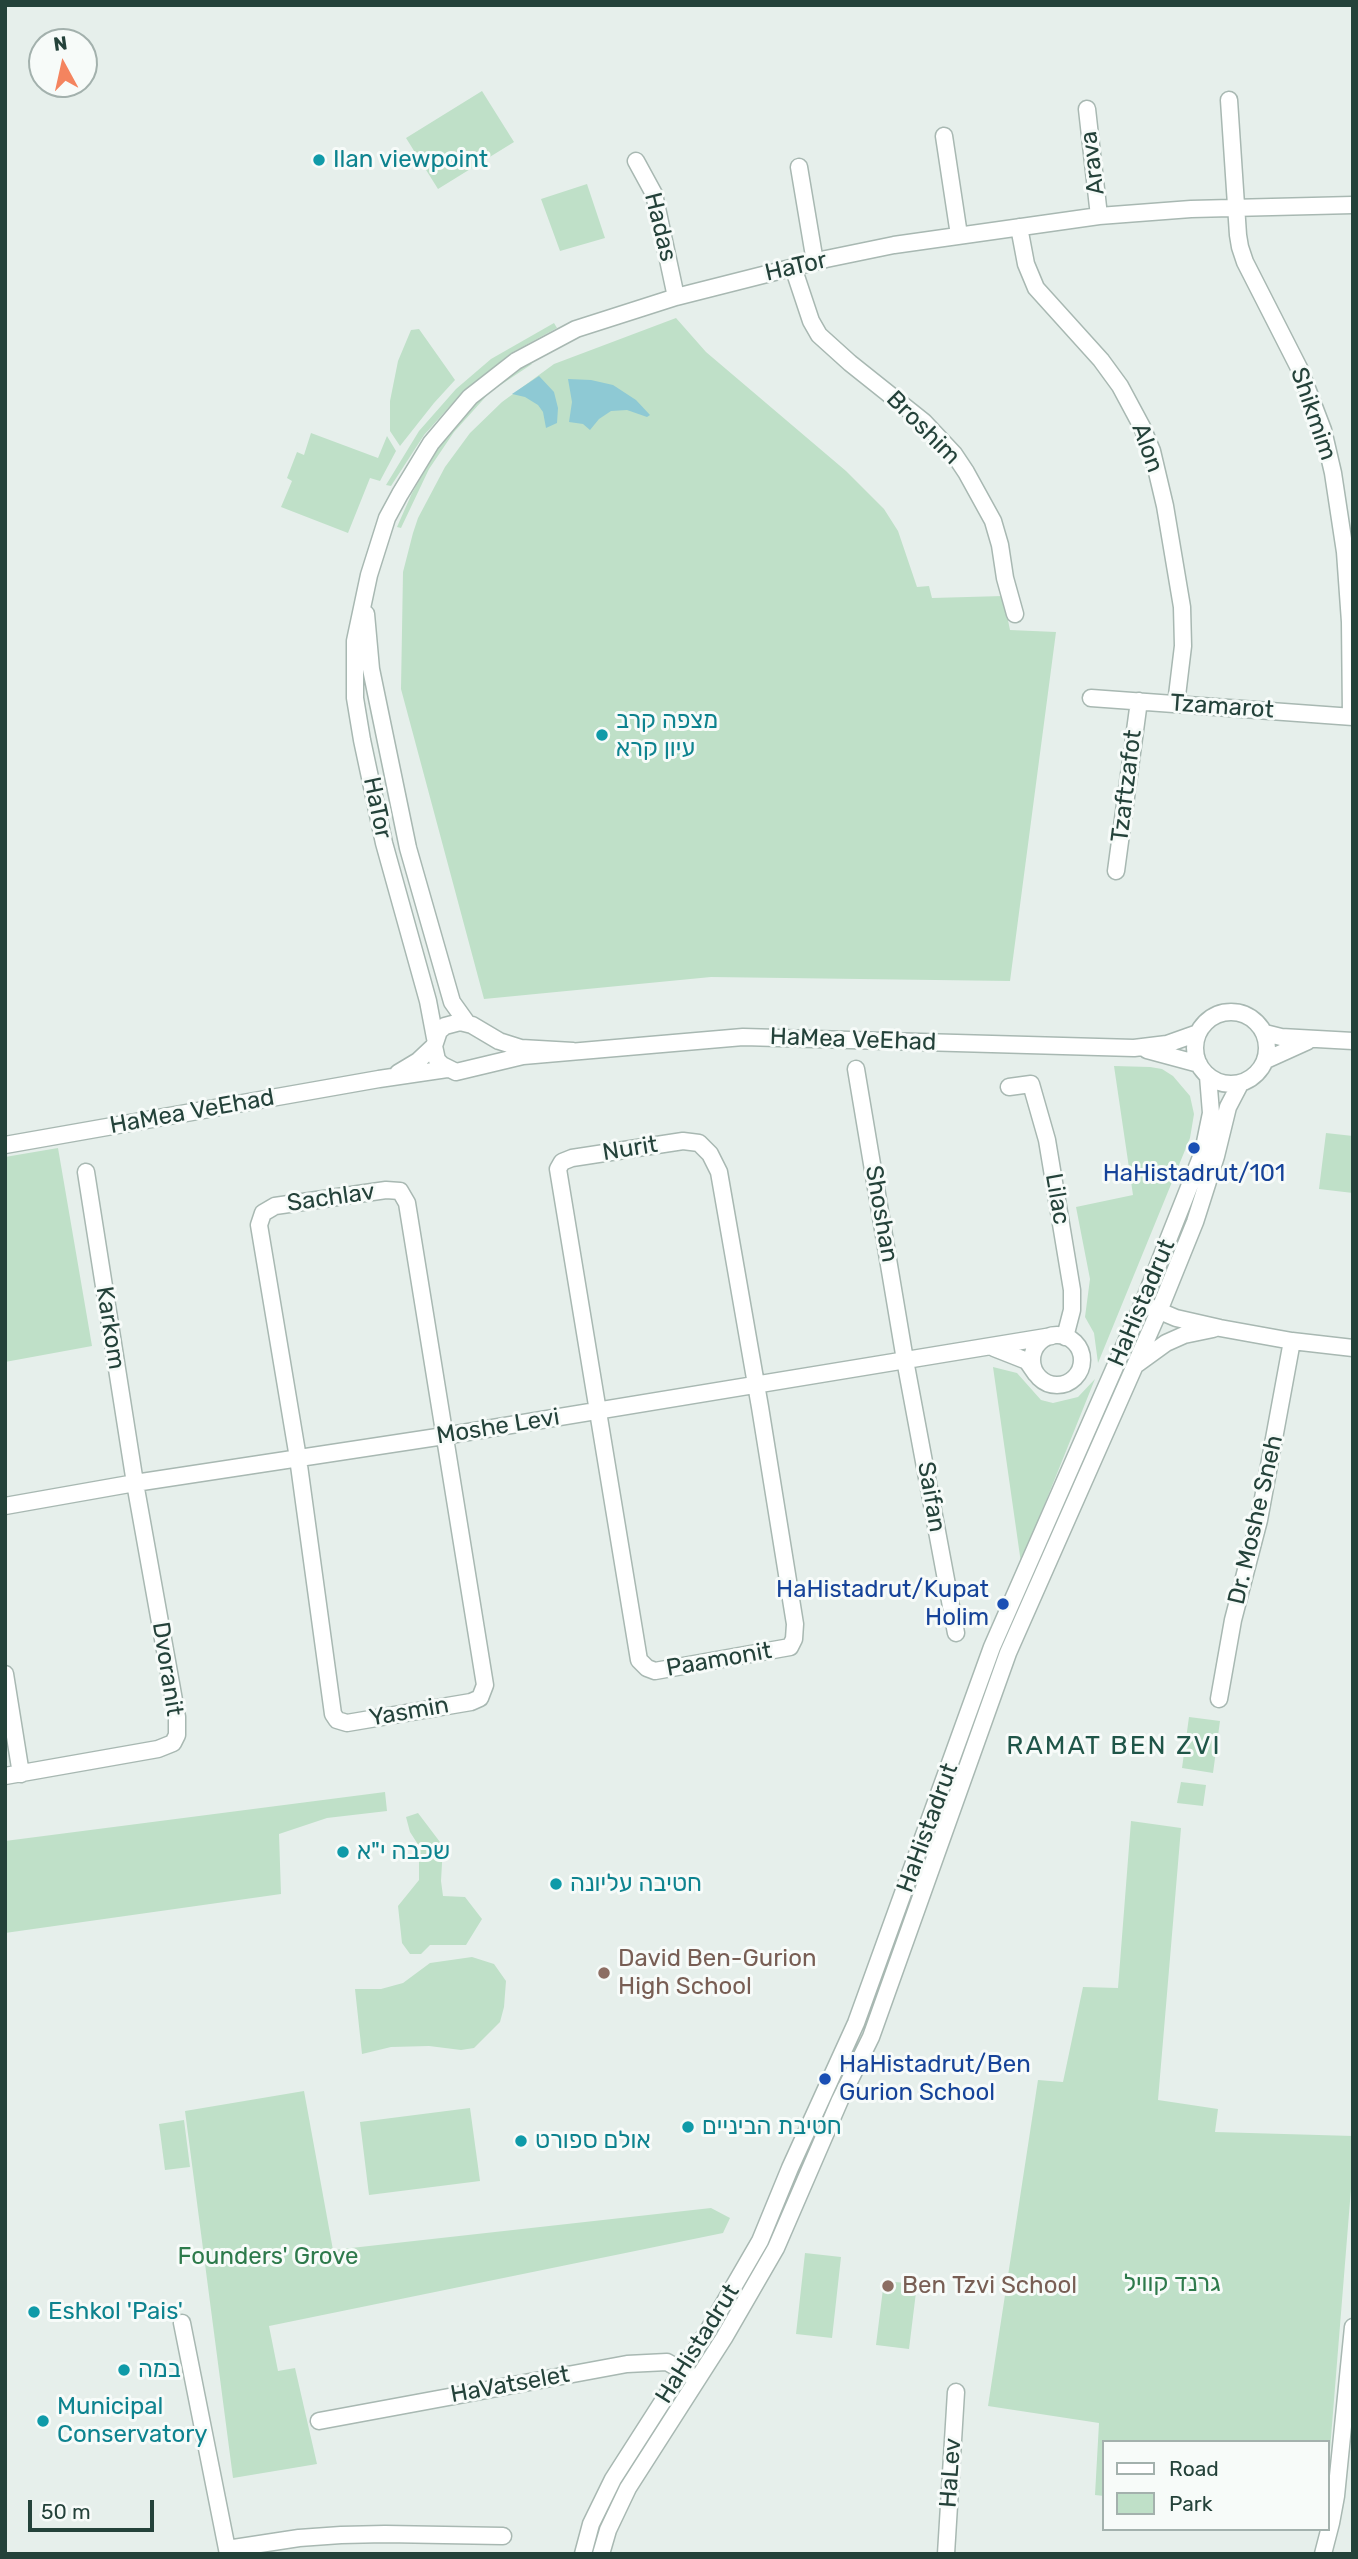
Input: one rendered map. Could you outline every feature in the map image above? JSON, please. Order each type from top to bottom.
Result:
[{"type":"street","name":"Shikmim","points":[[1229,100],[1238,235],[1245,262],[1300,370],[1328,449],[1344,541],[1350,622],[1352,717]]},
{"type":"street","name":"Arava","points":[[1087,109],[1099,216]]},
{"type":"street","points":[[944,136],[959,235]]},
{"type":"street","name":"Hadas","points":[[636,161],[654,194],[676,297]]},
{"type":"street","points":[[799,167],[815,262]]},
{"type":"street","name":"HaTor","points":[[434,1042],[428,1001],[384,843],[355,698],[355,641],[369,575],[387,519],[431,443],[470,397],[516,361],[576,329],[676,297],[815,262],[959,235],[1099,216],[1353,205]]},
{"type":"street","name":"Alon","points":[[1019,227],[1026,264],[1036,288],[1101,360],[1120,386],[1152,451],[1165,506],[1182,607],[1183,646],[1176,704]]},
{"type":"street","name":"Broshim","points":[[793,267],[811,321],[820,335],[850,363],[916,414],[954,453],[993,521],[1015,614]]},
{"type":"street","name":"HaTor","points":[[369,575],[366,602],[371,669],[408,848],[452,1002],[472,1026]]},
{"type":"street","name":"Tzamarot","points":[[1091,698],[1352,717]]},
{"type":"street","name":"Tzaftzafot","points":[[1116,871],[1139,701]]},
{"type":"street","points":[[1228,1012],[1240,1012],[1250,1017],[1265,1033],[1268,1051],[1266,1060],[1260,1071],[1240,1084],[1218,1082],[1203,1070],[1195,1054],[1198,1033],[1210,1018],[1228,1012]]},
{"type":"street","points":[[452,1022],[472,1026],[484,1042],[482,1057],[472,1068],[464,1071],[447,1069],[437,1060],[434,1042],[445,1026],[452,1022]]},
{"type":"street","name":"HaMea VeEhad","points":[[472,1026],[499,1041],[521,1048],[573,1051]]},
{"type":"street","name":"HaMea VeEhad","points":[[472,1068],[513,1057],[743,1037],[1134,1048],[1167,1044],[1198,1033]]},
{"type":"street","points":[[1265,1033],[1281,1037],[1353,1041]]},
{"type":"street","points":[[1266,1060],[1315,1037]]},
{"type":"street","name":"HaMea VeEhad","points":[[379,1079],[402,1071],[418,1061],[434,1042]]},
{"type":"street","name":"HaMea VeEhad","points":[[1134,1048],[1203,1070]]},
{"type":"street","name":"HaMea VeEhad","points":[[5,1145],[447,1069]]},
{"type":"street","name":"Shoshan","points":[[856,1069],[905,1360]]},
{"type":"street","name":"HaHistadrut","points":[[583,2554],[601,2501],[683,2371],[760,2241],[795,2155],[856,2023],[992,1647],[1143,1303],[1203,1152],[1211,1113],[1203,1070]]},
{"type":"street","name":"Lilac","points":[[1009,1087],[1031,1084],[1047,1140],[1072,1290],[1072,1310],[1058,1336]]},
{"type":"street","name":"HaHistadrut","points":[[601,2554],[608,2530],[628,2488],[698,2379],[776,2248],[840,2099],[871,2037],[1008,1653],[1135,1366],[1195,1222],[1216,1156],[1225,1115],[1240,1084]]},
{"type":"street","name":"Nurit","points":[[598,1410],[558,1169],[562,1162],[572,1158],[683,1141],[699,1143],[710,1154],[719,1172],[757,1385]]},
{"type":"street","name":"Karkom","points":[[86,1172],[135,1483]]},
{"type":"street","name":"Sachlav","points":[[298,1458],[260,1225],[263,1213],[275,1206],[394,1190],[400,1191],[405,1197],[444,1436]]},
{"type":"street","points":[[1143,1303],[1158,1311],[1220,1328],[1292,1341],[1353,1348]]},
{"type":"street","points":[[1135,1366],[1156,1349],[1184,1335],[1203,1329],[1220,1328]]},
{"type":"street","points":[[1058,1336],[1079,1348],[1083,1363],[1072,1381],[1051,1384],[1037,1375],[1032,1361],[1044,1339],[1058,1336]]},
{"type":"street","name":"Moshe Levi","points":[[5,1506],[1058,1336]]},
{"type":"street","name":"Dr. Moshe Sneh","points":[[1219,1699],[1233,1620],[1259,1520],[1292,1341]]},
{"type":"street","name":"Moshe Levi","points":[[991,1348],[1027,1361],[1037,1375]]},
{"type":"street","name":"Saifan","points":[[905,1360],[956,1633]]},
{"type":"street","name":"Paamonit","points":[[598,1410],[639,1660],[655,1671],[790,1647],[794,1639],[795,1624],[757,1385]]},
{"type":"street","name":"Yasmin","points":[[298,1458],[333,1714],[337,1720],[347,1723],[471,1702],[480,1698],[484,1692],[444,1436]]},
{"type":"street","name":"Dvoranit","points":[[6,1680],[13,1775],[158,1749],[173,1743],[177,1735],[177,1717],[135,1483]]},
{"type":"street","points":[[182,2323],[228,2551],[299,2538],[341,2535],[503,2536]]},
{"type":"street","points":[[1330,2526],[1336,2496],[1353,2327]]},
{"type":"street","name":"HaVatselet","points":[[319,2421],[627,2364],[667,2362],[698,2379]]},
{"type":"street","name":"HaLev","points":[[946,2554],[956,2392]]},
{"type":"street","points":[[1322,2554],[1329,2531]]},
{"type":"green space","points":[[482,91],[514,142],[438,189],[406,138]]},
{"type":"green space","points":[[587,184],[605,238],[560,251],[541,199]]},
{"type":"green space","points":[[676,318],[706,352],[846,471],[884,509],[898,531],[917,587],[929,586],[932,598],[1003,596],[1010,630],[1056,632],[1010,981],[711,977],[484,999],[401,689],[403,572],[413,533],[445,467],[470,433],[502,402],[554,364]]},
{"type":"green space","points":[[554,323],[557,328],[511,353],[460,395],[424,435],[391,486],[386,485],[419,431],[456,389],[491,359]]},
{"type":"green space","points":[[419,329],[455,380],[400,446],[390,431],[390,401],[398,361],[411,330]]},
{"type":"green space","points":[[528,361],[532,364],[490,392],[454,432],[429,469],[401,528],[397,527],[412,493],[440,444],[475,401]]},
{"type":"green space","points":[[311,433],[378,458],[387,436],[396,451],[380,481],[370,478],[348,533],[281,507],[292,481],[287,478],[297,452],[304,455]]},
{"type":"green space","points":[[1114,1066],[1162,1069],[1173,1076],[1190,1096],[1194,1114],[1190,1138],[1098,1363],[1094,1333],[1085,1317],[1090,1279],[1076,1207],[1133,1195]]},
{"type":"green space","points":[[1326,1133],[1353,1136],[1353,1193],[1319,1189]]},
{"type":"green space","points":[[58,1148],[92,1346],[5,1362],[5,1157]]},
{"type":"green space","points":[[993,1367],[1017,1373],[1041,1400],[1053,1403],[1078,1397],[1095,1379],[1021,1563]]},
{"type":"green space","points":[[1189,1717],[1220,1721],[1213,1773],[1182,1768]]},
{"type":"green space","points":[[1181,1782],[1206,1785],[1203,1806],[1177,1803]]},
{"type":"green space","points":[[385,1792],[387,1811],[327,1818],[279,1834],[281,1894],[5,1933],[5,1841]]},
{"type":"green space","points":[[418,1813],[443,1846],[443,1896],[465,1897],[482,1919],[466,1945],[430,1945],[421,1954],[410,1954],[402,1943],[398,1906],[419,1880],[419,1846],[410,1832],[406,1817]]},
{"type":"green space","name":"גרנד קוויל","points":[[1131,1821],[1181,1828],[1158,2100],[1218,2109],[1215,2132],[1353,2136],[1353,2164],[1330,2450],[1330,2440],[1102,2440],[1102,2496],[1095,2495],[1099,2423],[988,2406],[1038,2080],[1063,2082],[1083,1987],[1118,1988]]},
{"type":"green space","points":[[472,1957],[494,1964],[506,1981],[500,2022],[474,2048],[461,2050],[429,2046],[391,2047],[362,2054],[355,1989],[381,1989],[403,1983],[430,1963]]},
{"type":"green space","name":"Founders' Grove","points":[[304,2091],[333,2250],[711,2208],[730,2218],[723,2233],[269,2326],[278,2371],[295,2368],[317,2464],[233,2478],[185,2111]]},
{"type":"green space","points":[[470,2108],[480,2181],[369,2195],[360,2122]]},
{"type":"green space","points":[[184,2120],[190,2167],[165,2170],[159,2124]]},
{"type":"green space","points":[[805,2253],[841,2257],[832,2338],[796,2334]]},
{"type":"green space","points":[[884,2281],[917,2284],[909,2349],[876,2345]]},
{"type":"water","points":[[539,376],[554,392],[558,408],[557,423],[546,428],[543,412],[538,405],[525,397],[512,394]]},
{"type":"water","points":[[568,379],[613,385],[636,400],[650,415],[647,417],[627,410],[611,411],[599,419],[590,430],[583,424],[569,422],[572,402]]},
{"type":"place","name":"Ilan viewpoint","points":[[319,160]]},
{"type":"place","name":"מצפה קרב עיון קרא","points":[[602,735]]},
{"type":"place","name":"HaHistadrut/101","points":[[1194,1148]]},
{"type":"place","name":"HaHistadrut/Kupat Holim","points":[[1003,1604]]},
{"type":"place","name":"שכבה י\"א","points":[[343,1852]]},
{"type":"place","name":"חטיבה עליונה","points":[[556,1884]]},
{"type":"place","name":"David Ben-Gurion High School","points":[[604,1973]]},
{"type":"place","name":"HaHistadrut/Ben Gurion School","points":[[825,2079]]},
{"type":"place","name":"חטיבת הביניים","points":[[688,2127]]},
{"type":"place","name":"אולם ספורט","points":[[521,2141]]},
{"type":"place","name":"Ben Tzvi School","points":[[888,2286]]},
{"type":"place","name":"Eshkol 'Pais'","points":[[34,2312]]},
{"type":"place","name":"במה","points":[[124,2370]]},
{"type":"place","name":"Municipal Conservatory","points":[[43,2421]]},
{"type":"district","name":"RAMAT BEN ZVI","points":[[1114,1746]]}]
